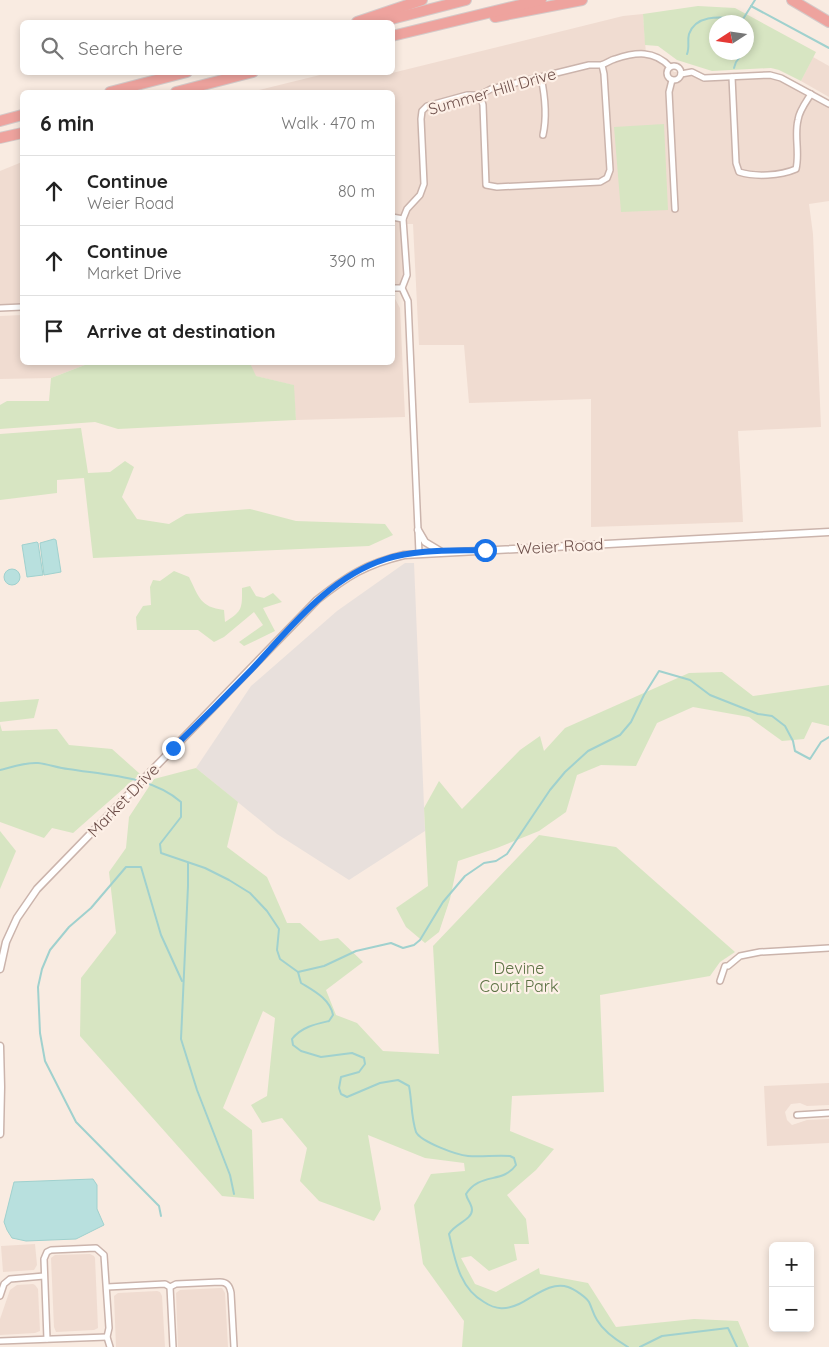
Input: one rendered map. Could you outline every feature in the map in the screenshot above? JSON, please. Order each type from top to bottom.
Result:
[{"type":"highway","points":[[363,20],[422,0]]},
{"type":"highway","points":[[388,20],[466,0]]},
{"type":"highway","points":[[395,35],[541,0]]},
{"type":"highway","points":[[477,15],[497,17],[582,0]]},
{"type":"highway","points":[[792,0],[829,22]]},
{"type":"highway","points":[[118,90],[175,75]]},
{"type":"highway","points":[[184,90],[241,75]]},
{"type":"highway","points":[[0,121],[20,116]]},
{"type":"highway","points":[[0,138],[20,133]]},
{"type":"street","name":"Summer Hill Drive","points":[[403,219],[407,209],[420,195],[424,184],[421,119],[422,111],[426,106],[467,95],[480,95],[491,89],[589,65],[602,65],[614,59],[640,54],[652,54],[670,66]]},
{"type":"street","points":[[480,95],[483,105],[486,185],[497,187],[600,182],[607,178],[610,170],[602,65]]},
{"type":"street","points":[[672,80],[666,74],[670,66],[677,66],[681,74]]},
{"type":"street","points":[[672,80],[678,79],[681,74],[692,72],[704,78],[770,75],[781,78],[829,104]]},
{"type":"street","points":[[541,77],[545,125],[543,136]]},
{"type":"street","points":[[732,77],[736,163],[739,172],[748,175],[787,173],[796,168],[798,158],[796,129],[798,117],[811,94]]},
{"type":"street","points":[[672,80],[669,92],[675,209]]},
{"type":"street","points":[[395,218],[403,219],[407,275],[402,288],[408,301],[419,554]]},
{"type":"street","points":[[395,288],[402,288]]},
{"type":"street","points":[[0,308],[20,307]]},
{"type":"street","points":[[418,530],[428,544],[442,552]]},
{"type":"street","name":"Weier Road","points":[[419,554],[829,532]]},
{"type":"street","name":"Market Drive","points":[[0,969],[6,942],[18,918],[38,889],[317,600],[344,579],[370,565],[386,559],[419,554]]},
{"type":"street","points":[[720,981],[725,966],[728,966],[740,956],[760,952],[829,948]]},
{"type":"street","points":[[0,1046],[0,1134]]},
{"type":"street","points":[[796,1115],[829,1113]]},
{"type":"street","points":[[47,1339],[44,1276],[44,1259],[47,1252],[51,1250],[96,1248],[104,1255],[109,1328],[107,1337],[110,1347]]},
{"type":"street","points":[[0,1296],[4,1284],[10,1279],[44,1276]]},
{"type":"street","points":[[170,1287],[176,1284],[226,1283],[230,1287],[231,1293],[234,1347]]},
{"type":"street","points":[[107,1287],[166,1284],[170,1287]]},
{"type":"street","points":[[170,1287],[172,1347]]},
{"type":"street","points":[[0,1341],[107,1337]]},
{"type":"shaded area","points":[[643,14],[646,54],[670,67],[674,72],[692,72],[704,78],[770,75],[829,104],[829,201],[809,204],[813,234],[821,427],[738,431],[743,522],[591,527],[591,399],[469,403],[464,345],[419,345],[413,224],[403,224],[407,275],[402,288],[395,288],[395,90],[259,90],[320,75],[395,75],[395,72],[623,16]]},
{"type":"shaded area","points":[[813,57],[829,66],[829,97],[801,81]]},
{"type":"shaded area","points":[[20,163],[20,307],[0,308],[0,171]]},
{"type":"shaded area","points":[[395,299],[400,308],[405,417],[296,420],[293,385],[255,376],[251,365],[395,365]]},
{"type":"shaded area","points":[[20,315],[20,365],[85,365],[51,378],[0,379],[0,316]]},
{"type":"shaded area","points":[[405,563],[414,563],[425,831],[349,880],[277,834],[196,768],[251,686],[337,611]]},
{"type":"shaded area","points":[[829,1083],[829,1105],[807,1106],[800,1103],[791,1104],[785,1112],[787,1120],[792,1125],[807,1120],[829,1119],[829,1143],[767,1146],[764,1086]]},
{"type":"shaded area","points":[[35,1244],[37,1265],[34,1270],[3,1272],[1,1246]]},
{"type":"shaded area","points":[[90,1254],[95,1258],[98,1328],[94,1330],[56,1332],[54,1327],[51,1258],[55,1255]]},
{"type":"shaded area","points":[[33,1284],[38,1289],[40,1331],[0,1335],[0,1319],[10,1290],[17,1285]]},
{"type":"shaded area","points":[[222,1288],[225,1293],[228,1347],[178,1347],[176,1293],[180,1290]]},
{"type":"shaded area","points":[[157,1291],[162,1296],[165,1347],[116,1347],[114,1296],[118,1293]]},
{"type":"green space","points":[[698,6],[735,8],[748,15],[709,15],[709,60],[754,60],[754,18],[816,52],[801,81],[771,68],[712,71],[677,60],[658,46],[645,45],[643,14]]},
{"type":"green space","points":[[664,124],[668,210],[621,212],[614,127]]},
{"type":"green space","points":[[85,365],[251,365],[256,376],[294,385],[296,420],[118,429],[95,422],[0,429],[0,405],[7,401],[49,401],[51,378]]},
{"type":"green space","points":[[81,428],[88,473],[110,472],[125,461],[134,467],[122,497],[137,519],[169,524],[186,514],[250,509],[296,521],[385,524],[393,535],[369,546],[93,558],[84,478],[57,480],[57,493],[0,500],[0,434]]},
{"type":"green space","points":[[174,571],[189,577],[205,604],[224,610],[225,622],[235,615],[240,608],[242,588],[250,586],[256,596],[264,598],[273,593],[282,602],[263,608],[275,631],[244,646],[239,642],[263,625],[254,612],[224,637],[214,642],[198,630],[137,630],[136,617],[143,606],[151,605],[150,587],[153,580],[160,581]]},
{"type":"green space","points":[[722,672],[753,696],[829,685],[829,726],[812,722],[804,739],[782,741],[749,717],[693,707],[657,723],[636,766],[601,765],[577,775],[566,812],[539,831],[458,861],[450,899],[439,932],[425,943],[406,927],[396,908],[428,886],[424,808],[439,781],[462,809],[520,750],[540,736],[544,751],[565,728],[689,673]]},
{"type":"green space","points":[[39,699],[34,718],[0,722],[0,702]]},
{"type":"green space","points":[[0,724],[2,731],[57,729],[69,745],[112,749],[140,774],[73,833],[52,828],[44,838],[0,822]]},
{"type":"green space","name":"Devine Court Park","points":[[196,768],[238,802],[227,847],[267,877],[287,923],[300,923],[320,941],[338,938],[363,962],[326,990],[336,1015],[357,1023],[383,1051],[439,1054],[433,946],[539,835],[616,847],[735,952],[720,962],[710,976],[600,995],[604,1092],[512,1096],[510,1131],[554,1149],[536,1170],[507,1195],[526,1219],[529,1244],[514,1244],[517,1260],[489,1271],[471,1256],[461,1258],[475,1284],[496,1292],[539,1268],[540,1274],[588,1283],[616,1327],[694,1319],[738,1321],[749,1347],[462,1347],[464,1321],[423,1264],[414,1205],[431,1174],[465,1171],[464,1163],[425,1158],[368,1135],[381,1209],[374,1221],[319,1201],[300,1181],[307,1148],[282,1118],[262,1123],[251,1105],[267,1096],[275,1018],[263,1011],[223,1108],[252,1130],[254,1199],[222,1196],[80,1036],[81,978],[116,933],[109,872],[126,848],[129,817],[154,779]]},
{"type":"green space","points":[[0,831],[16,851],[0,889]]},
{"type":"water","points":[[56,540],[61,572],[44,575],[40,543]]},
{"type":"water","points":[[37,542],[43,575],[27,577],[22,545]]},
{"type":"water","points":[[12,569],[18,571],[20,577],[18,583],[12,585],[6,583],[4,577],[6,571]]},
{"type":"water","points":[[93,1179],[97,1185],[97,1209],[104,1225],[76,1239],[26,1241],[12,1238],[4,1222],[14,1182]]},
{"type":"waterway","points":[[746,15],[755,0]]},
{"type":"waterway","points":[[751,6],[829,48]]},
{"type":"waterway","points":[[687,54],[689,34],[693,27],[698,22],[709,18]]},
{"type":"waterway","points":[[734,68],[738,60]]},
{"type":"waterway","points":[[0,770],[24,764],[42,764],[128,778],[169,793],[181,802],[181,817],[160,844],[161,853],[205,868],[250,893],[267,911],[279,929],[277,950],[280,959],[298,972],[324,966],[356,951],[391,943],[403,948],[414,945],[420,940],[443,902],[465,876],[484,863],[496,861],[507,854],[550,790],[565,772],[588,751],[620,735],[631,722],[644,695],[659,671],[690,680],[710,695],[758,714],[772,716],[785,726],[793,741],[795,751],[810,759],[821,742],[829,737]]},
{"type":"waterway","points":[[188,863],[181,1039],[197,1090],[230,1175],[234,1194]]},
{"type":"waterway","points":[[161,1216],[159,1206],[76,1122],[45,1061],[40,1033],[38,987],[42,969],[50,950],[69,927],[91,908],[126,867],[141,867],[161,935],[182,981]]},
{"type":"waterway","points":[[298,972],[301,983],[325,1000],[329,1004],[333,1015],[329,1021],[319,1023],[300,1032],[292,1039],[293,1045],[301,1051],[321,1057],[352,1053],[364,1058],[365,1064],[359,1072],[341,1077],[339,1088],[341,1094],[347,1097],[380,1083],[398,1080],[409,1086],[413,1121],[419,1136],[448,1151],[463,1155],[510,1156],[514,1158],[516,1165],[511,1171],[478,1183],[466,1194],[472,1208],[471,1213],[469,1217],[449,1234],[459,1272],[469,1289],[484,1302],[493,1307],[501,1308],[519,1304],[555,1286],[568,1287],[580,1293],[590,1304],[603,1328],[628,1347]]},
{"type":"waterway","points":[[640,1347],[662,1336],[728,1328],[737,1347]]},
{"type":"route","points":[[173,748],[317,600],[344,579],[370,565],[404,555],[485,550]]}]
